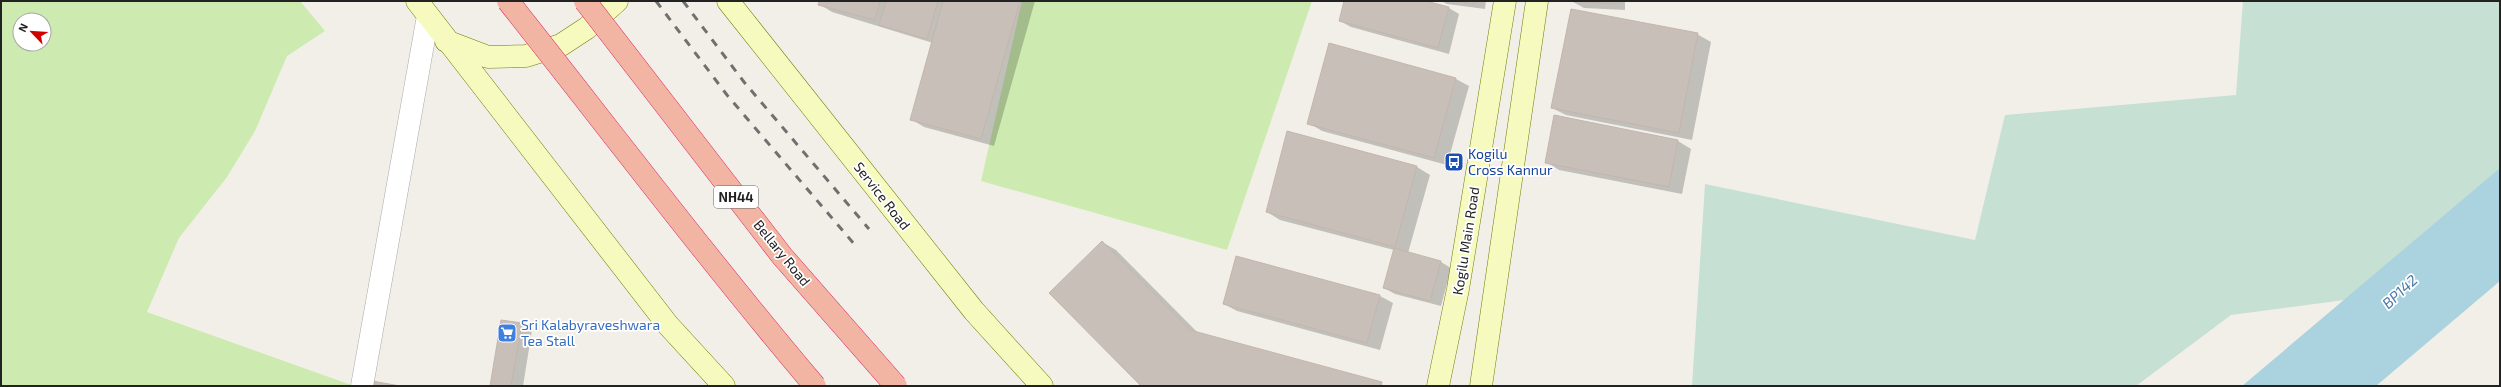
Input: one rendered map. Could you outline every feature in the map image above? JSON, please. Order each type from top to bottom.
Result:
[{"type":"highway","points":[[508,1],[654,185],[732,288],[815,386]]},
{"type":"highway","name":"Bellary Road","points":[[585,1],[782,256],[896,386]]},
{"type":"main road","points":[[446,41],[488,57],[526,56],[561,45],[587,28],[617,1]]},
{"type":"main road","name":"Service Road","points":[[728,1],[974,312],[1042,386]]},
{"type":"main road","name":"Kogilu Main Road","points":[[1438,386],[1458,289],[1505,1]]},
{"type":"main road","points":[[1481,386],[1537,1]]},
{"type":"main road","points":[[423,9],[446,41],[668,325],[724,386]]},
{"type":"street","points":[[362,386],[423,9]]},
{"type":"green space","points":[[1,1],[300,1],[325,31],[287,56],[255,131],[227,177],[179,238],[147,312],[354,386],[1,386]]},
{"type":"green space","points":[[1022,1],[1312,1],[1227,250],[981,181]]},
{"type":"green space","points":[[2243,1],[2500,1],[2500,265],[2405,292],[2231,315],[2136,386],[1692,386],[1705,184],[1975,240],[2005,115],[2236,95]]},
{"type":"water","name":"BP142","points":[[2500,168],[2500,281],[2376,386],[2242,386]]},
{"type":"building","points":[[819,1],[880,1],[875,20],[818,5]]},
{"type":"building","points":[[886,1],[938,1],[927,39],[879,25]]},
{"type":"building","points":[[943,1],[1020,1],[981,139],[910,120]]},
{"type":"building","points":[[1344,1],[1426,1],[1449,7],[1438,48],[1339,21]]},
{"type":"building","points":[[1454,1],[1475,1],[1474,4]]},
{"type":"building","points":[[1572,1],[1614,1],[1614,4]]},
{"type":"building","points":[[1571,9],[1698,33],[1679,133],[1551,108]]},
{"type":"building","points":[[1329,43],[1456,78],[1434,158],[1307,124]]},
{"type":"building","points":[[1554,115],[1678,140],[1669,187],[1545,163]]},
{"type":"building","points":[[1287,131],[1417,166],[1395,247],[1266,212]]},
{"type":"building","points":[[1102,241],[1190,330],[1382,382],[1381,386],[1141,386],[1049,293]]},
{"type":"building","points":[[1394,248],[1441,261],[1430,301],[1383,288]]},
{"type":"building","points":[[1236,256],[1380,295],[1367,343],[1223,304]]},
{"type":"building","points":[[501,320],[522,323],[511,386],[490,386]]},
{"type":"building","points":[[372,381],[400,386],[371,386]]},
{"type":"railway","points":[[656,1],[727,95],[855,245]]},
{"type":"railway","points":[[683,1],[744,82],[869,229]]},
{"type":"place","name":"Kogilu Cross Kannur","points":[[1454,162]]},
{"type":"place","name":"Sri Kalabyraveshwara Tea Stall","points":[[507,333]]}]
